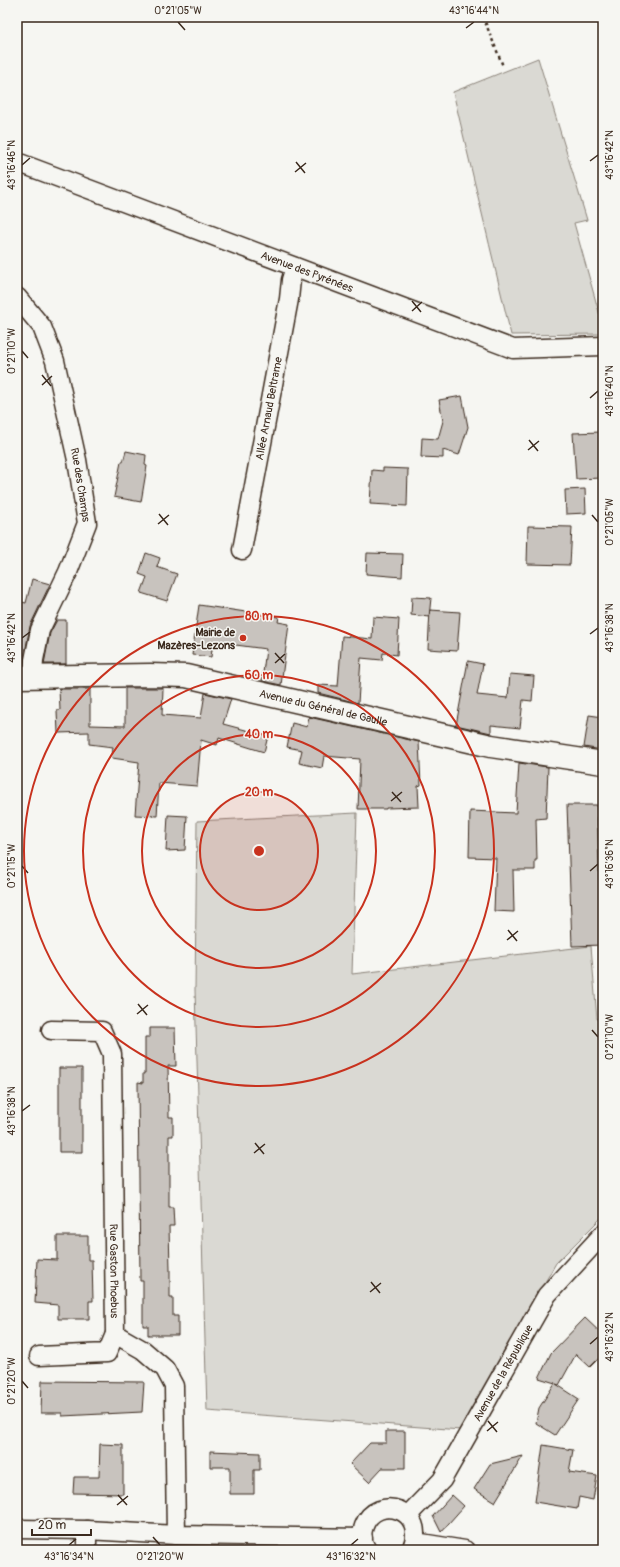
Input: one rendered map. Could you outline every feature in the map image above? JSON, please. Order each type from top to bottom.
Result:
[{"type":"main road","name":"Avenue du Général de Gaulle","points":[[25,677],[150,675],[186,676],[491,746],[603,763]]},
{"type":"street","name":"Avenue des Pyrénées","points":[[17,162],[513,349],[603,346]]},
{"type":"street","name":"Allée Arnaud Beltrame","points":[[242,550],[291,280],[295,267]]},
{"type":"street","name":"Rue des Champs","points":[[17,297],[42,327],[55,361],[77,460],[87,523],[68,572],[40,630],[34,660],[25,677]]},
{"type":"street","name":"Rue Gaston Phoebus","points":[[51,1030],[102,1031],[112,1054],[115,1334],[143,1350],[165,1369],[174,1386],[176,1535]]},
{"type":"street","name":"Avenue de la République","points":[[408,1515],[442,1480],[547,1295],[603,1234]]},
{"type":"street","points":[[39,1356],[107,1353],[115,1334]]},
{"type":"street","points":[[17,1529],[87,1530],[365,1544],[363,1530],[366,1522],[377,1511],[385,1508],[393,1508],[401,1510],[408,1515],[415,1528],[416,1535],[413,1546],[465,1550]]},
{"type":"street","points":[[87,1530],[87,1550]]},
{"type":"path","points":[[483,17],[503,66]]},
{"type":"shaded area","points":[[538,58],[587,220],[574,223],[603,327],[603,334],[511,335],[453,92]]},
{"type":"shaded area","points":[[357,813],[352,974],[591,946],[597,1019],[603,1019],[603,1216],[556,1263],[461,1430],[207,1411],[195,990],[197,821]]},
{"type":"building","points":[[462,396],[468,427],[459,455],[443,450],[443,458],[421,457],[422,438],[438,439],[443,421],[439,400]]},
{"type":"building","points":[[601,432],[602,478],[576,479],[573,433]]},
{"type":"building","points":[[126,451],[146,455],[145,465],[147,466],[141,502],[114,497],[121,462],[123,462]]},
{"type":"building","points":[[383,468],[408,469],[407,506],[370,504],[372,470],[383,471]]},
{"type":"building","points":[[585,489],[586,513],[566,514],[565,490]]},
{"type":"building","points":[[528,526],[572,527],[570,565],[527,564]]},
{"type":"building","points":[[146,553],[160,558],[157,567],[177,574],[167,601],[141,593],[147,577],[139,574]]},
{"type":"building","points":[[367,553],[403,554],[402,577],[366,574]]},
{"type":"building","points":[[32,579],[50,584],[30,626],[23,664],[17,664],[17,601],[26,603]]},
{"type":"building","points":[[412,597],[431,598],[429,617],[411,615]]},
{"type":"building","points":[[199,605],[279,617],[278,622],[289,624],[281,685],[262,681],[266,649],[213,642],[211,657],[192,655]]},
{"type":"building","points":[[430,610],[460,612],[457,651],[428,649]]},
{"type":"building","points":[[373,617],[399,619],[397,655],[383,653],[382,660],[361,658],[358,703],[318,693],[318,685],[338,686],[342,636],[372,639]]},
{"type":"building","points":[[57,620],[66,620],[66,664],[44,664],[50,633]]},
{"type":"building","points":[[468,661],[483,664],[477,695],[508,698],[510,674],[534,676],[532,701],[523,700],[520,728],[491,725],[491,733],[456,725]]},
{"type":"building","points":[[125,688],[163,688],[162,715],[201,718],[205,693],[231,699],[223,724],[268,736],[264,752],[219,738],[217,745],[201,740],[197,786],[159,783],[157,816],[135,815],[139,762],[112,758],[113,747],[89,744],[89,732],[58,733],[57,711],[60,710],[59,689],[90,689],[90,725],[125,726]]},
{"type":"building","points":[[589,715],[603,717],[602,750],[584,747]]},
{"type":"building","points":[[309,717],[419,742],[421,785],[418,786],[419,807],[358,809],[360,759],[324,756],[322,768],[299,763],[302,750],[287,747],[292,723],[307,727]]},
{"type":"building","points":[[519,763],[548,767],[546,818],[536,819],[537,860],[535,860],[535,870],[513,870],[514,912],[494,911],[496,858],[469,857],[470,811],[516,813]]},
{"type":"building","points":[[567,805],[597,805],[600,902],[603,902],[603,945],[572,946]]},
{"type":"building","points":[[168,815],[187,816],[185,850],[166,851]]},
{"type":"building","points":[[150,1028],[175,1028],[176,1066],[168,1066],[169,1117],[173,1117],[173,1136],[169,1136],[169,1207],[173,1207],[174,1226],[169,1226],[170,1297],[173,1297],[173,1316],[178,1316],[178,1335],[148,1335],[148,1326],[143,1326],[143,1281],[140,1281],[138,1082],[143,1083],[143,1073],[145,1073],[145,1037],[150,1037]]},
{"type":"building","points":[[59,1068],[82,1068],[82,1152],[59,1152]]},
{"type":"building","points":[[57,1236],[88,1236],[88,1260],[92,1260],[93,1301],[89,1301],[89,1319],[58,1319],[58,1305],[35,1303],[37,1259],[57,1260]]},
{"type":"building","points":[[585,1318],[603,1335],[603,1354],[590,1367],[576,1354],[559,1385],[556,1384],[579,1399],[555,1435],[536,1423],[539,1408],[555,1383],[539,1378],[551,1353]]},
{"type":"building","points":[[42,1381],[144,1382],[142,1412],[62,1416],[62,1413],[41,1413]]},
{"type":"building","points":[[386,1431],[405,1431],[405,1468],[382,1468],[369,1482],[350,1464],[370,1443],[386,1443]]},
{"type":"building","points":[[100,1444],[123,1445],[123,1494],[73,1493],[74,1477],[99,1477]]},
{"type":"building","points":[[543,1445],[573,1450],[569,1472],[597,1476],[593,1500],[579,1497],[577,1509],[535,1502]]},
{"type":"building","points":[[210,1451],[260,1453],[260,1470],[254,1470],[254,1494],[230,1494],[230,1467],[210,1467]]},
{"type":"building","points":[[523,1456],[495,1502],[474,1489],[490,1464]]},
{"type":"building","points":[[452,1495],[464,1506],[441,1532],[433,1516]]},
{"type":"place","name":"Mairie de Mazères-Lezons","points":[[243,638]]}]
